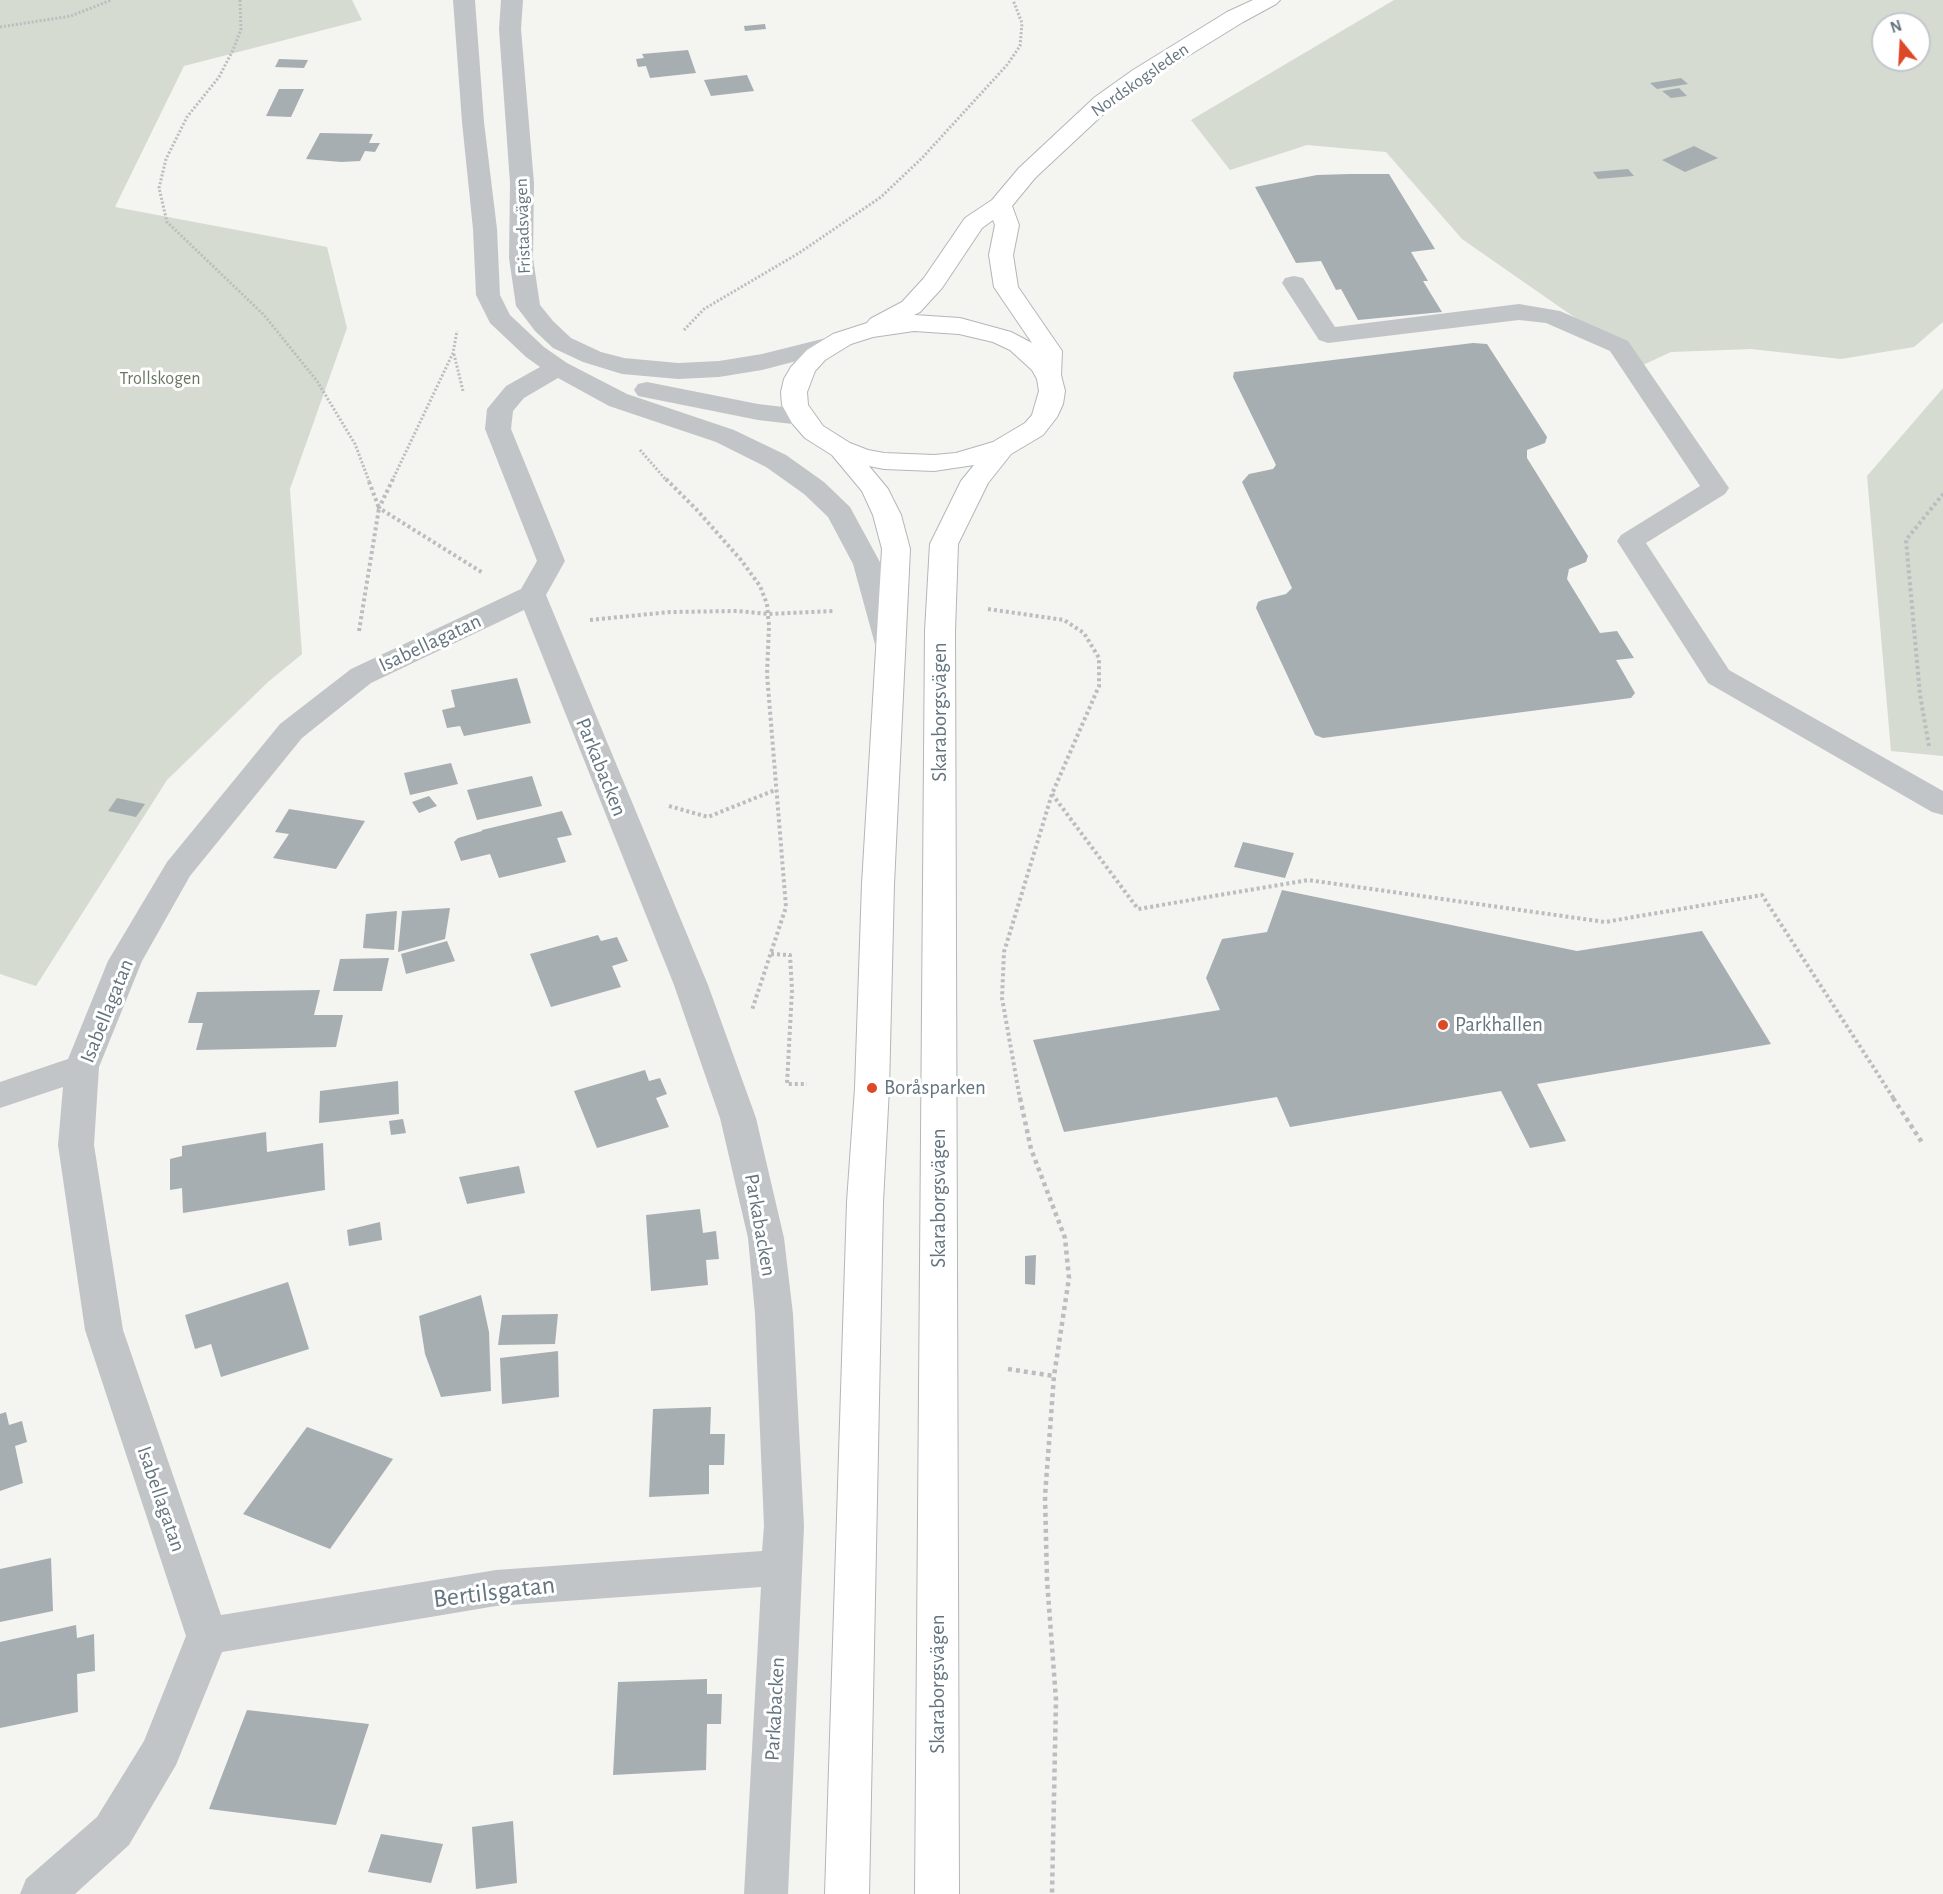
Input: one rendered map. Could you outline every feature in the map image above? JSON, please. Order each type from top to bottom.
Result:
[{"type":"main road","name":"Nordskogsleden","points":[[869,330],[911,307],[933,284],[973,223],[1000,205],[1027,173],[1103,102],[1179,52],[1269,0]]},
{"type":"main road","points":[[1000,205],[1007,225],[1001,255],[1006,287],[1049,351],[1052,391],[1050,404],[1044,417],[1034,429],[1002,448],[981,456],[934,464],[884,461],[841,449],[814,432],[801,417],[795,405],[794,392],[797,379],[816,355],[830,345],[869,330],[891,325],[926,323],[982,330],[1018,345],[1038,361],[1050,379]]},
{"type":"main road","name":"Skaraborgsvägen","points":[[937,1894],[940,631],[944,544],[975,481],[1002,448]]},
{"type":"main road","points":[[841,449],[874,489],[887,515],[896,549],[878,884],[872,1088],[865,1202],[847,1894]]},
{"type":"street","name":"Fristadsvägen","points":[[464,0],[473,122],[485,229],[488,294],[499,318],[535,352],[558,368],[618,400],[724,436],[776,461],[814,488],[840,513],[867,564],[892,650]]},
{"type":"street","name":"Fristadsvägen","points":[[512,0],[510,29],[522,183],[521,258],[528,306],[544,326],[562,343],[592,357],[622,366],[678,371],[719,369],[762,362],[830,345]]},
{"type":"street","points":[[1294,283],[1328,335],[1519,312],[1551,316],[1619,346],[1715,488],[1631,541],[1718,676],[1943,805]]},
{"type":"street","name":"Fristadsvägen","points":[[558,368],[658,393],[758,412],[801,417]]},
{"type":"street","points":[[538,610],[551,561],[498,429],[498,416],[500,409],[514,392],[558,368]]},
{"type":"street","name":"Isabellagatan","points":[[207,1636],[104,1330],[76,1144],[82,1067],[126,961],[178,870],[291,731],[361,676],[538,610]]},
{"type":"street","name":"Parkabacken","points":[[538,610],[691,985],[738,1118],[766,1238],[774,1326],[784,1526],[766,1894]]},
{"type":"street","points":[[0,1095],[82,1067]]},
{"type":"street","name":"Bertilsgatan","points":[[207,1636],[496,1588],[699,1575],[783,1567]]},
{"type":"street","points":[[42,1894],[113,1831],[161,1751],[207,1636]]},
{"type":"path","points":[[0,27],[71,16],[111,0]]},
{"type":"path","points":[[240,0],[241,29],[233,50],[219,77],[187,117],[166,159],[159,188],[168,222],[264,315],[317,381],[356,444],[379,508],[431,539],[538,610],[670,612],[738,610],[768,614],[838,611]]},
{"type":"path","points":[[679,336],[693,318],[704,309],[800,253],[881,197],[922,158],[1007,65],[1020,46],[1022,23],[1013,0]]},
{"type":"path","points":[[361,676],[355,655],[379,508],[453,354],[458,324]]},
{"type":"path","points":[[637,444],[652,466],[696,509],[741,560],[760,586],[768,614],[767,674],[786,907],[753,1000],[752,1012]]},
{"type":"path","points":[[1930,748],[1920,695],[1906,540],[1943,494]]},
{"type":"path","points":[[979,608],[1064,620],[1084,633],[1099,658],[1099,686],[1052,794],[1004,952],[1002,998],[1012,1060],[1031,1149],[1065,1238],[1070,1278],[1054,1376],[1045,1496],[1047,1581],[1056,1700],[1052,1894]]},
{"type":"path","points":[[610,789],[708,817],[775,790]]},
{"type":"path","points":[[1052,794],[1138,909],[1308,880],[1605,922],[1762,895],[1923,1144]]},
{"type":"path","points":[[771,954],[790,955],[792,990],[787,1084],[807,1084]]},
{"type":"path","points":[[1008,1369],[1054,1376]]},
{"type":"green space","name":"Trollskogen","points":[[0,0],[352,0],[362,20],[184,66],[115,207],[327,247],[347,328],[290,489],[302,654],[268,682],[167,780],[36,986],[0,974]]},
{"type":"green space","points":[[1394,0],[1943,0],[1943,322],[1914,347],[1841,359],[1751,349],[1671,352],[1643,365],[1462,239],[1386,152],[1307,145],[1230,170],[1191,120]]},
{"type":"green space","points":[[1943,388],[1943,756],[1891,751],[1867,476]]},
{"type":"building","points":[[765,24],[766,29],[745,31],[744,26]]},
{"type":"building","points":[[688,50],[696,73],[650,78],[646,66],[638,67],[636,59],[644,58],[642,54]]},
{"type":"building","points":[[279,59],[308,60],[304,68],[275,67]]},
{"type":"building","points":[[747,75],[754,91],[711,96],[704,80]]},
{"type":"building","points":[[1681,78],[1688,84],[1657,89],[1650,83]]},
{"type":"building","points":[[1679,88],[1687,96],[1671,98],[1662,91]]},
{"type":"building","points":[[279,89],[304,89],[291,117],[266,116]]},
{"type":"building","points":[[320,133],[373,134],[369,143],[380,143],[375,152],[365,151],[360,161],[306,159]]},
{"type":"building","points":[[1694,146],[1718,158],[1685,172],[1662,160]]},
{"type":"building","points":[[1628,169],[1634,176],[1598,179],[1593,172]]},
{"type":"building","points":[[1389,174],[1435,249],[1411,252],[1428,281],[1423,281],[1442,312],[1358,320],[1341,289],[1336,290],[1321,261],[1296,263],[1255,187],[1317,175]]},
{"type":"building","points":[[1473,343],[1487,344],[1547,437],[1545,443],[1527,450],[1527,458],[1588,556],[1586,562],[1569,569],[1567,579],[1600,633],[1617,631],[1634,658],[1616,660],[1635,693],[1631,698],[1323,738],[1315,735],[1256,608],[1258,602],[1286,594],[1292,588],[1242,482],[1249,474],[1273,469],[1276,465],[1233,377],[1234,372]]},
{"type":"building","points":[[517,678],[531,723],[464,736],[460,726],[447,728],[442,710],[455,707],[451,690]]},
{"type":"building","points":[[451,763],[458,784],[410,795],[404,773]]},
{"type":"building","points":[[532,776],[542,806],[477,820],[467,790]]},
{"type":"building","points":[[429,796],[437,806],[419,813],[412,802]]},
{"type":"building","points":[[117,798],[145,804],[136,817],[108,811]]},
{"type":"building","points":[[289,809],[365,821],[336,869],[273,858],[289,834],[275,832]]},
{"type":"building","points":[[562,811],[572,835],[557,838],[566,862],[499,878],[490,854],[461,861],[454,842],[458,838]]},
{"type":"building","points":[[1243,842],[1294,853],[1285,878],[1234,867]]},
{"type":"building","name":"Parkhallen","points":[[1282,890],[1577,951],[1702,931],[1771,1044],[1537,1084],[1566,1141],[1530,1148],[1501,1091],[1290,1127],[1277,1097],[1064,1132],[1033,1040],[1220,1010],[1206,978],[1222,939],[1267,932]]},
{"type":"building","points":[[450,908],[445,939],[398,952],[402,911]]},
{"type":"building","points":[[397,911],[394,950],[363,948],[366,914]]},
{"type":"building","points":[[598,935],[601,941],[617,937],[628,961],[612,966],[621,987],[551,1007],[530,954]]},
{"type":"building","points":[[447,941],[455,961],[406,974],[401,954]]},
{"type":"building","points":[[389,958],[382,991],[333,991],[340,959]]},
{"type":"building","points":[[320,990],[314,1015],[343,1015],[336,1047],[196,1050],[203,1023],[188,1023],[197,992]]},
{"type":"building","points":[[645,1070],[649,1081],[660,1078],[667,1094],[656,1098],[669,1127],[597,1148],[574,1091]]},
{"type":"building","points":[[398,1081],[399,1114],[319,1123],[320,1091]]},
{"type":"building","points":[[403,1119],[406,1133],[391,1135],[389,1121]]},
{"type":"building","points":[[266,1132],[267,1152],[323,1143],[325,1190],[183,1213],[182,1188],[170,1190],[170,1159],[182,1156],[182,1146]]},
{"type":"building","points":[[519,1166],[525,1193],[467,1204],[459,1177]]},
{"type":"building","points":[[700,1209],[703,1233],[716,1231],[719,1259],[706,1260],[708,1285],[651,1291],[646,1215]]},
{"type":"building","points":[[380,1222],[382,1240],[349,1246],[347,1230]]},
{"type":"building","points":[[1036,1255],[1035,1285],[1025,1284],[1025,1256]]},
{"type":"building","points":[[288,1282],[309,1349],[221,1377],[211,1344],[195,1349],[185,1315]]},
{"type":"building","points":[[481,1295],[489,1332],[491,1391],[441,1397],[425,1354],[419,1316]]},
{"type":"building","points":[[558,1314],[555,1344],[498,1345],[502,1315]]},
{"type":"building","points":[[558,1351],[559,1397],[502,1404],[500,1358]]},
{"type":"building","points":[[711,1407],[710,1434],[725,1434],[724,1465],[709,1465],[709,1494],[649,1497],[653,1409]]},
{"type":"building","points":[[6,1412],[9,1425],[22,1421],[27,1442],[15,1446],[23,1483],[0,1491],[0,1414]]},
{"type":"building","points":[[307,1427],[393,1459],[330,1549],[243,1514]]},
{"type":"building","points":[[51,1558],[53,1611],[0,1622],[0,1569]]},
{"type":"building","points":[[76,1625],[77,1638],[94,1634],[95,1671],[77,1674],[78,1712],[0,1728],[0,1642]]},
{"type":"building","points":[[707,1679],[707,1694],[722,1694],[721,1724],[707,1724],[706,1770],[613,1775],[618,1682]]},
{"type":"building","points":[[247,1710],[369,1724],[336,1825],[209,1809]]},
{"type":"building","points":[[513,1821],[517,1883],[476,1889],[472,1827]]},
{"type":"building","points":[[381,1834],[443,1844],[431,1883],[368,1872]]},
{"type":"place","name":"Parkhallen","points":[[1443,1025]]},
{"type":"place","name":"Boråsparken","points":[[872,1088]]}]
